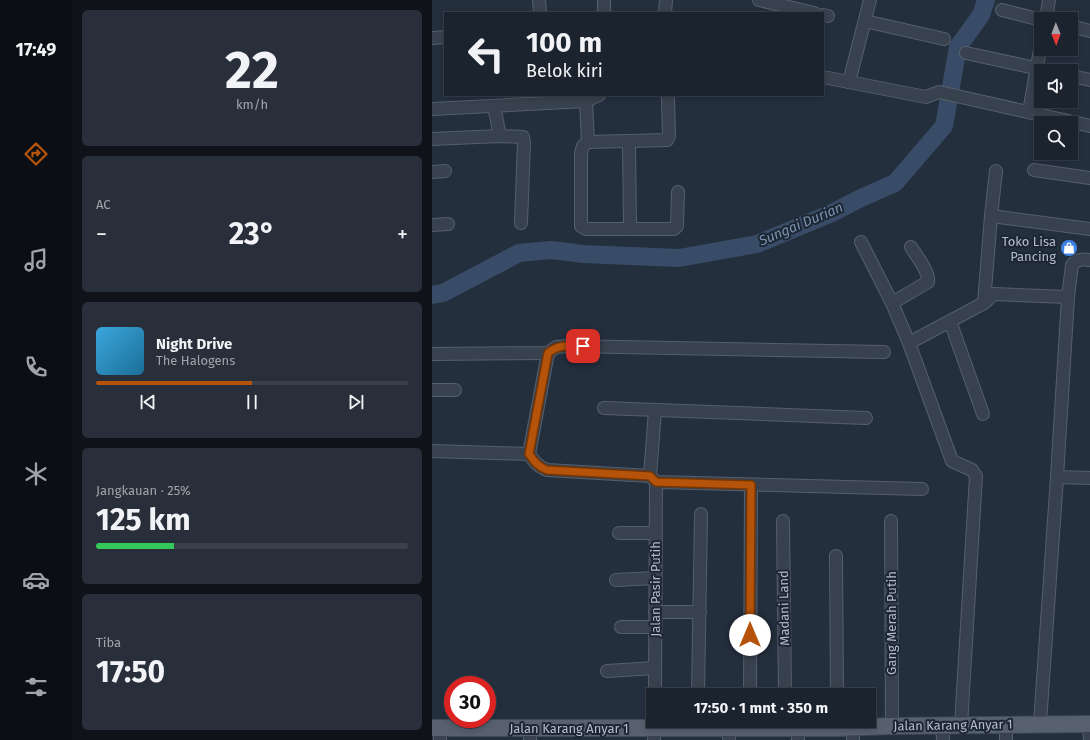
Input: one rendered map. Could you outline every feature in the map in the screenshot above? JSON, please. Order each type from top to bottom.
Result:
[{"type":"main road","name":"Jalan Karang Anyar 1","points":[[842,728],[853,734],[892,726],[943,733],[961,725],[1006,733],[1040,724],[1090,724]]},
{"type":"main road","name":"Jalan Karang Anyar 1","points":[[437,732],[530,734],[654,730],[672,728]]},
{"type":"main road","name":"Jalan Karang Anyar 1","points":[[708,728],[729,734],[742,728]]},
{"type":"main road","name":"Jalan Karang Anyar 1","points":[[780,728],[802,728]]},
{"type":"street","points":[[539,0],[540,12]]},
{"type":"street","points":[[604,0],[604,12]]},
{"type":"street","points":[[665,12],[666,0]]},
{"type":"street","points":[[849,82],[870,0]]},
{"type":"street","points":[[1047,12],[1049,0]]},
{"type":"street","points":[[764,5],[810,8]]},
{"type":"street","points":[[1002,10],[1034,18]]},
{"type":"street","points":[[865,20],[944,39]]},
{"type":"street","points":[[1078,28],[1090,31]]},
{"type":"street","points":[[432,38],[444,37]]},
{"type":"street","points":[[966,53],[1034,68]]},
{"type":"street","points":[[824,77],[926,97],[939,92],[1090,126]]},
{"type":"street","points":[[1078,77],[1090,80]]},
{"type":"street","points":[[1029,112],[1034,81]]},
{"type":"street","points":[[432,109],[586,101],[597,96]]},
{"type":"street","points":[[667,96],[669,138],[664,140],[629,142],[588,142],[583,146],[581,153],[581,226],[586,229],[676,228],[678,192]]},
{"type":"street","points":[[586,101],[588,142]]},
{"type":"street","points":[[494,106],[500,136]]},
{"type":"street","points":[[432,140],[500,136],[520,136],[524,139],[521,223]]},
{"type":"street","points":[[629,142],[630,229]]},
{"type":"street","points":[[1034,170],[1090,178]]},
{"type":"street","points":[[432,172],[445,171]]},
{"type":"street","points":[[984,302],[996,171]]},
{"type":"street","points":[[991,216],[1090,229]]},
{"type":"street","points":[[432,224],[448,224]]},
{"type":"street","points":[[860,242],[892,303],[909,343],[952,461],[972,470],[976,476],[961,725]]},
{"type":"street","points":[[892,303],[928,282],[929,279],[927,273],[911,247]]},
{"type":"street","points":[[1040,724],[1071,268],[1075,262],[1079,260],[1090,260]]},
{"type":"street","points":[[909,343],[998,293],[1068,297]]},
{"type":"street","points":[[950,321],[983,414]]},
{"type":"street","points":[[432,354],[548,353],[556,347],[567,346],[884,352]]},
{"type":"street","points":[[548,353],[529,454],[541,468],[547,470],[653,479],[751,485],[922,489]]},
{"type":"street","points":[[432,390],[454,390]]},
{"type":"street","points":[[604,408],[866,418]]},
{"type":"street","name":"Jalan Pasir Putih","points":[[655,410],[653,479],[656,533],[655,688]]},
{"type":"street","points":[[432,452],[529,454]]},
{"type":"street","points":[[1057,477],[1090,478]]},
{"type":"street","points":[[750,688],[751,485]]},
{"type":"street","points":[[698,688],[701,514]]},
{"type":"street","name":"Madani Land","points":[[783,521],[785,688]]},
{"type":"street","name":"Gang Merah Putih","points":[[890,521],[892,726]]},
{"type":"street","points":[[620,533],[656,533]]},
{"type":"street","points":[[836,556],[837,688]]},
{"type":"street","points":[[616,580],[655,578]]},
{"type":"street","points":[[655,612],[700,612]]},
{"type":"street","points":[[621,627],[655,628]]},
{"type":"street","points":[[607,671],[655,668]]},
{"type":"street","points":[[1090,724],[1090,740]]},
{"type":"waterway","name":"Sungai Durian","points":[[432,295],[443,293],[519,253],[551,250],[583,254],[679,258],[757,244],[832,213],[895,183],[944,126],[958,47],[981,15],[986,0]]},
{"type":"place","name":"Toko Lisa Pancing","points":[[1069,248]]},
{"type":"route","points":[[583,346],[556,347],[548,353],[529,454],[537,465],[547,470],[650,476],[656,482],[751,485],[750,635]]}]
